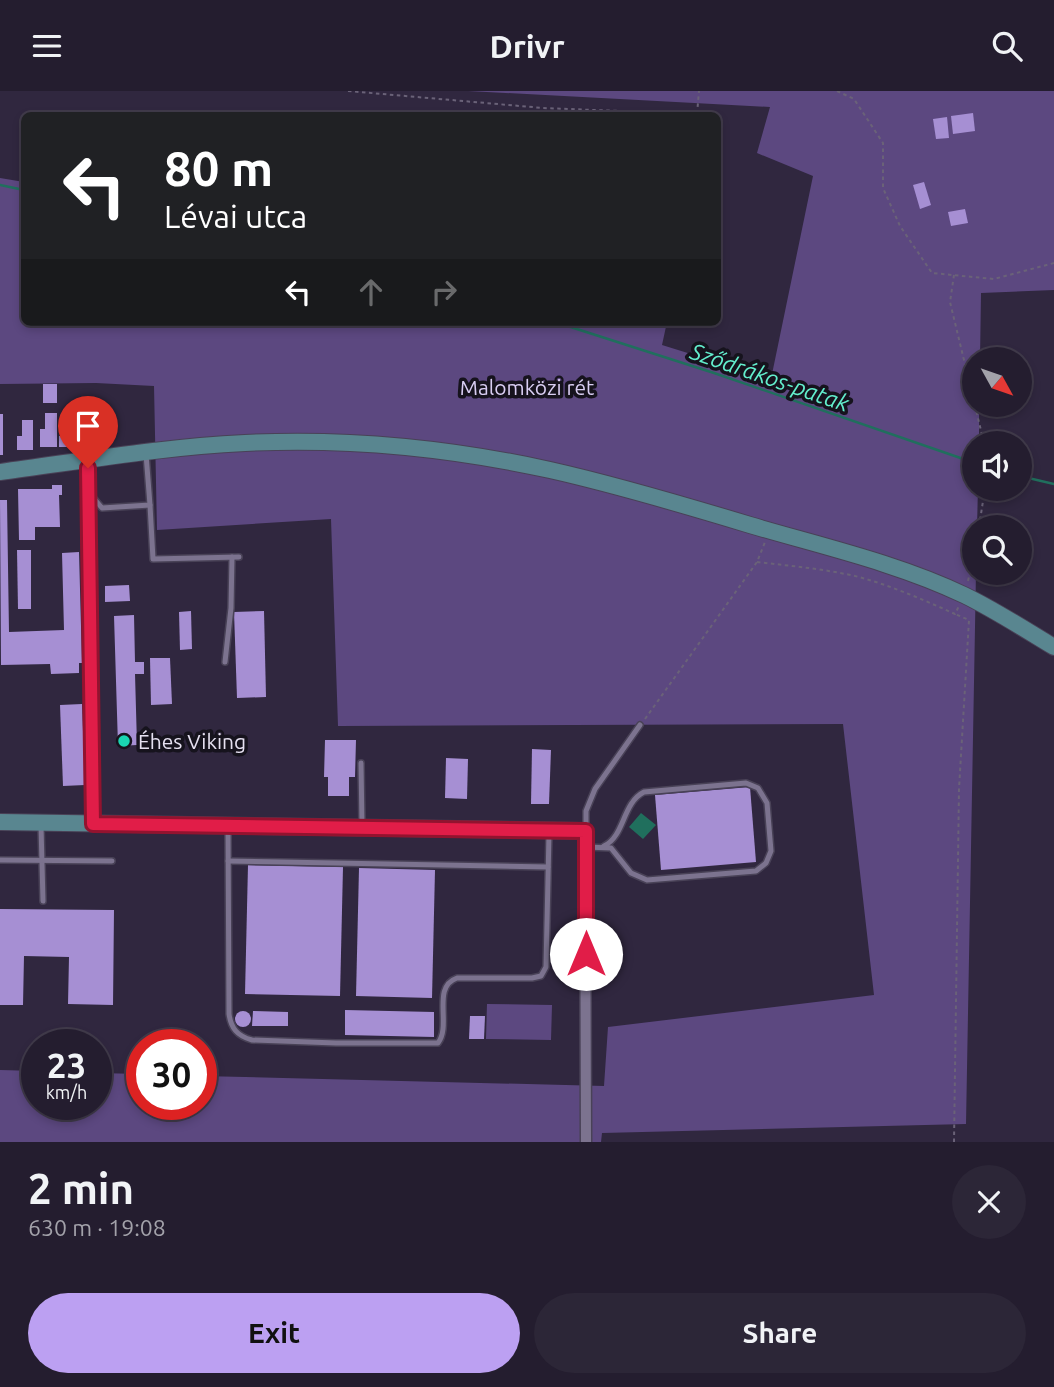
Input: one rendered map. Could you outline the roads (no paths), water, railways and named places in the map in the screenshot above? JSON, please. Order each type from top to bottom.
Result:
[{"type":"main road","points":[[0,472],[146,451],[245,443],[323,443],[458,453],[575,476],[892,567],[963,594],[1054,647]]},
{"type":"main road","points":[[0,822],[550,831],[585,839]]},
{"type":"street","points":[[87,459],[93,824]]},
{"type":"street","points":[[585,839],[586,1142]]},
{"type":"lane","points":[[146,451],[153,559],[235,557],[225,662]]},
{"type":"lane","points":[[88,491],[102,508],[150,505]]},
{"type":"lane","points":[[604,846],[611,843],[633,801],[644,792],[746,783],[758,788],[765,797],[771,851],[766,863],[756,871],[647,880],[631,873],[615,851],[585,839],[586,811],[595,789],[640,725]]},
{"type":"lane","points":[[361,762],[362,828]]},
{"type":"lane","points":[[41,823],[43,901]]},
{"type":"lane","points":[[228,826],[229,1014],[232,1027],[240,1036],[252,1040],[336,1043],[438,1043],[443,1034],[445,989],[451,980],[541,976],[546,967],[550,831]]},
{"type":"lane","points":[[0,860],[112,860]]},
{"type":"lane","points":[[228,861],[548,867]]},
{"type":"waterway","name":"Sződrákos-patak","points":[[0,185],[21,189]]},
{"type":"waterway","name":"Sződrákos-patak","points":[[567,326],[714,373],[962,459]]},
{"type":"waterway","name":"Sződrákos-patak","points":[[1032,479],[1054,484]]},
{"type":"place","name":"Éhes Viking","points":[[124,741]]},
{"type":"park label","name":"Malomközi rét","points":[[527,387]]}]
